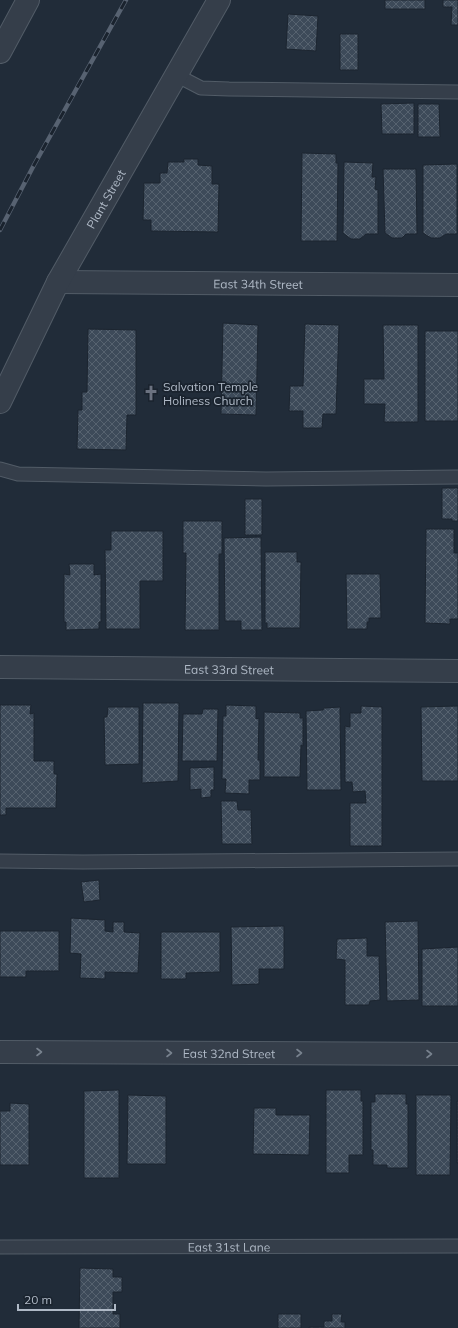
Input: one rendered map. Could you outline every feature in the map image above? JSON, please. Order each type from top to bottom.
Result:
[{"type":"street","points":[[0,52],[28,0]]},
{"type":"street","name":"Plant Street","points":[[0,402],[58,282],[219,0]]},
{"type":"street","name":"East 34th Street","points":[[58,282],[458,285]]},
{"type":"street","name":"East 33rd Street","points":[[0,668],[458,671]]},
{"type":"street","name":"East 32nd Street","points":[[0,1052],[458,1054]]},
{"type":"lane","points":[[176,75],[201,88],[458,92]]},
{"type":"lane","points":[[0,469],[18,474],[266,479],[458,477]]},
{"type":"lane","points":[[0,861],[83,862],[458,859]]},
{"type":"lane","name":"East 31st Lane","points":[[0,1247],[458,1246]]},
{"type":"building","points":[[385,0],[425,0],[425,9],[385,9]]},
{"type":"building","points":[[443,0],[458,0],[458,25],[451,25],[452,7],[443,7]]},
{"type":"building","points":[[288,14],[318,16],[316,51],[286,49]]},
{"type":"building","points":[[340,34],[358,34],[358,70],[340,70]]},
{"type":"building","points":[[414,103],[414,134],[382,134],[381,104]]},
{"type":"building","points":[[418,104],[439,104],[440,137],[418,137]]},
{"type":"building","points":[[302,153],[336,154],[336,163],[338,163],[337,241],[301,241]]},
{"type":"building","points":[[184,159],[198,159],[198,165],[212,166],[212,184],[219,184],[218,232],[151,231],[151,220],[143,220],[144,183],[160,183],[160,173],[167,173],[168,162],[184,162]]},
{"type":"building","points":[[344,162],[373,163],[372,177],[376,177],[375,189],[378,190],[378,234],[366,234],[360,239],[351,239],[343,233]]},
{"type":"building","points":[[457,164],[457,234],[446,234],[440,238],[431,238],[423,233],[423,165]]},
{"type":"building","points":[[383,169],[416,169],[417,234],[406,234],[402,238],[392,238],[385,233]]},
{"type":"building","points":[[223,323],[258,325],[256,415],[221,414]]},
{"type":"building","points":[[305,324],[339,325],[336,414],[323,414],[322,428],[303,428],[303,411],[289,411],[290,386],[303,386]]},
{"type":"building","points":[[383,325],[418,325],[418,422],[384,422],[385,404],[364,404],[364,379],[384,379]]},
{"type":"building","points":[[88,329],[136,330],[136,415],[127,415],[126,450],[77,449],[78,410],[82,410],[82,392],[87,392]]},
{"type":"building","points":[[425,331],[458,331],[458,421],[425,421]]},
{"type":"building","points":[[442,488],[458,488],[458,521],[452,521],[452,519],[442,519]]},
{"type":"building","points":[[245,499],[262,499],[262,535],[245,535]]},
{"type":"building","points":[[183,521],[222,521],[222,554],[219,554],[219,630],[185,630],[186,553],[183,553]]},
{"type":"building","points":[[426,529],[454,529],[454,553],[458,553],[458,619],[450,619],[450,624],[425,623]]},
{"type":"building","points":[[111,531],[163,531],[163,581],[140,581],[140,629],[106,629],[105,550],[111,550]]},
{"type":"building","points":[[261,537],[262,630],[241,630],[241,621],[225,621],[224,538]]},
{"type":"building","points":[[265,552],[297,552],[297,562],[301,562],[300,628],[267,628],[267,623],[265,623]]},
{"type":"building","points":[[69,564],[94,564],[94,575],[101,574],[101,622],[99,622],[99,629],[66,630],[66,622],[64,622],[64,574],[70,575]]},
{"type":"building","points":[[346,574],[380,574],[381,618],[369,618],[369,622],[367,622],[367,629],[347,629]]},
{"type":"building","points":[[143,703],[179,703],[178,781],[142,783]]},
{"type":"building","points":[[0,705],[31,705],[30,714],[34,713],[34,761],[54,761],[54,774],[57,774],[56,808],[6,808],[6,815],[0,815]]},
{"type":"building","points":[[226,705],[256,706],[256,719],[259,718],[258,760],[260,760],[260,780],[249,780],[249,794],[225,793],[226,779],[222,779],[223,716],[226,716]]},
{"type":"building","points":[[361,706],[382,707],[382,846],[350,846],[350,803],[366,803],[365,791],[353,792],[352,782],[345,782],[345,726],[350,727],[350,713],[361,713]]},
{"type":"building","points":[[458,706],[458,781],[422,781],[421,707]]},
{"type":"building","points":[[108,707],[139,707],[139,764],[105,765],[104,717],[107,717]]},
{"type":"building","points":[[340,707],[341,790],[307,790],[306,711]]},
{"type":"building","points":[[203,709],[218,709],[217,761],[182,761],[183,714],[202,714]]},
{"type":"building","points":[[264,712],[300,713],[300,718],[303,718],[303,746],[301,745],[300,777],[264,777]]},
{"type":"building","points":[[214,767],[214,790],[211,790],[211,797],[201,798],[201,789],[190,790],[190,768]]},
{"type":"building","points":[[221,801],[237,801],[238,810],[251,810],[252,844],[222,844]]},
{"type":"building","points":[[99,880],[100,900],[84,902],[81,882]]},
{"type":"building","points":[[71,918],[105,920],[105,931],[113,932],[113,922],[124,922],[124,932],[140,933],[138,973],[105,972],[105,979],[80,978],[81,954],[70,953]]},
{"type":"building","points":[[418,921],[419,1000],[387,1001],[385,922]]},
{"type":"building","points":[[284,926],[284,969],[259,969],[259,984],[232,985],[231,927]]},
{"type":"building","points":[[0,931],[59,931],[59,971],[26,971],[26,977],[0,977]]},
{"type":"building","points":[[161,932],[220,932],[220,972],[186,973],[186,979],[161,979]]},
{"type":"building","points":[[367,938],[367,956],[379,956],[380,1000],[370,1001],[369,1005],[345,1005],[345,960],[336,959],[337,939]]},
{"type":"building","points":[[458,947],[458,1006],[422,1006],[422,949]]},
{"type":"building","points":[[119,1090],[119,1178],[84,1178],[84,1091]]},
{"type":"building","points":[[326,1090],[361,1090],[361,1101],[363,1101],[363,1155],[349,1155],[349,1173],[326,1173]]},
{"type":"building","points":[[375,1094],[406,1094],[406,1104],[408,1104],[408,1168],[387,1168],[387,1165],[373,1165],[373,1150],[371,1150],[371,1102],[375,1102]]},
{"type":"building","points":[[128,1095],[166,1096],[166,1164],[127,1164]]},
{"type":"building","points":[[416,1095],[451,1095],[450,1175],[416,1175]]},
{"type":"building","points":[[458,1101],[458,1163],[457,1163]]},
{"type":"building","points":[[10,1103],[29,1104],[29,1165],[0,1165],[0,1111],[10,1111]]},
{"type":"building","points":[[254,1108],[276,1108],[276,1115],[310,1115],[309,1155],[253,1154]]},
{"type":"building","points":[[80,1268],[113,1269],[113,1277],[122,1277],[122,1292],[113,1292],[113,1314],[120,1314],[120,1328],[79,1328]]},
{"type":"building","points":[[278,1314],[301,1314],[301,1328],[278,1328]]},
{"type":"building","points":[[332,1314],[342,1314],[341,1322],[345,1322],[345,1328],[309,1328],[324,1327],[324,1321],[332,1321]]},
{"type":"railway","points":[[0,230],[34,165],[126,0]]},
{"type":"place","name":"Salvation Temple Holiness Church","points":[[151,393]]}]
